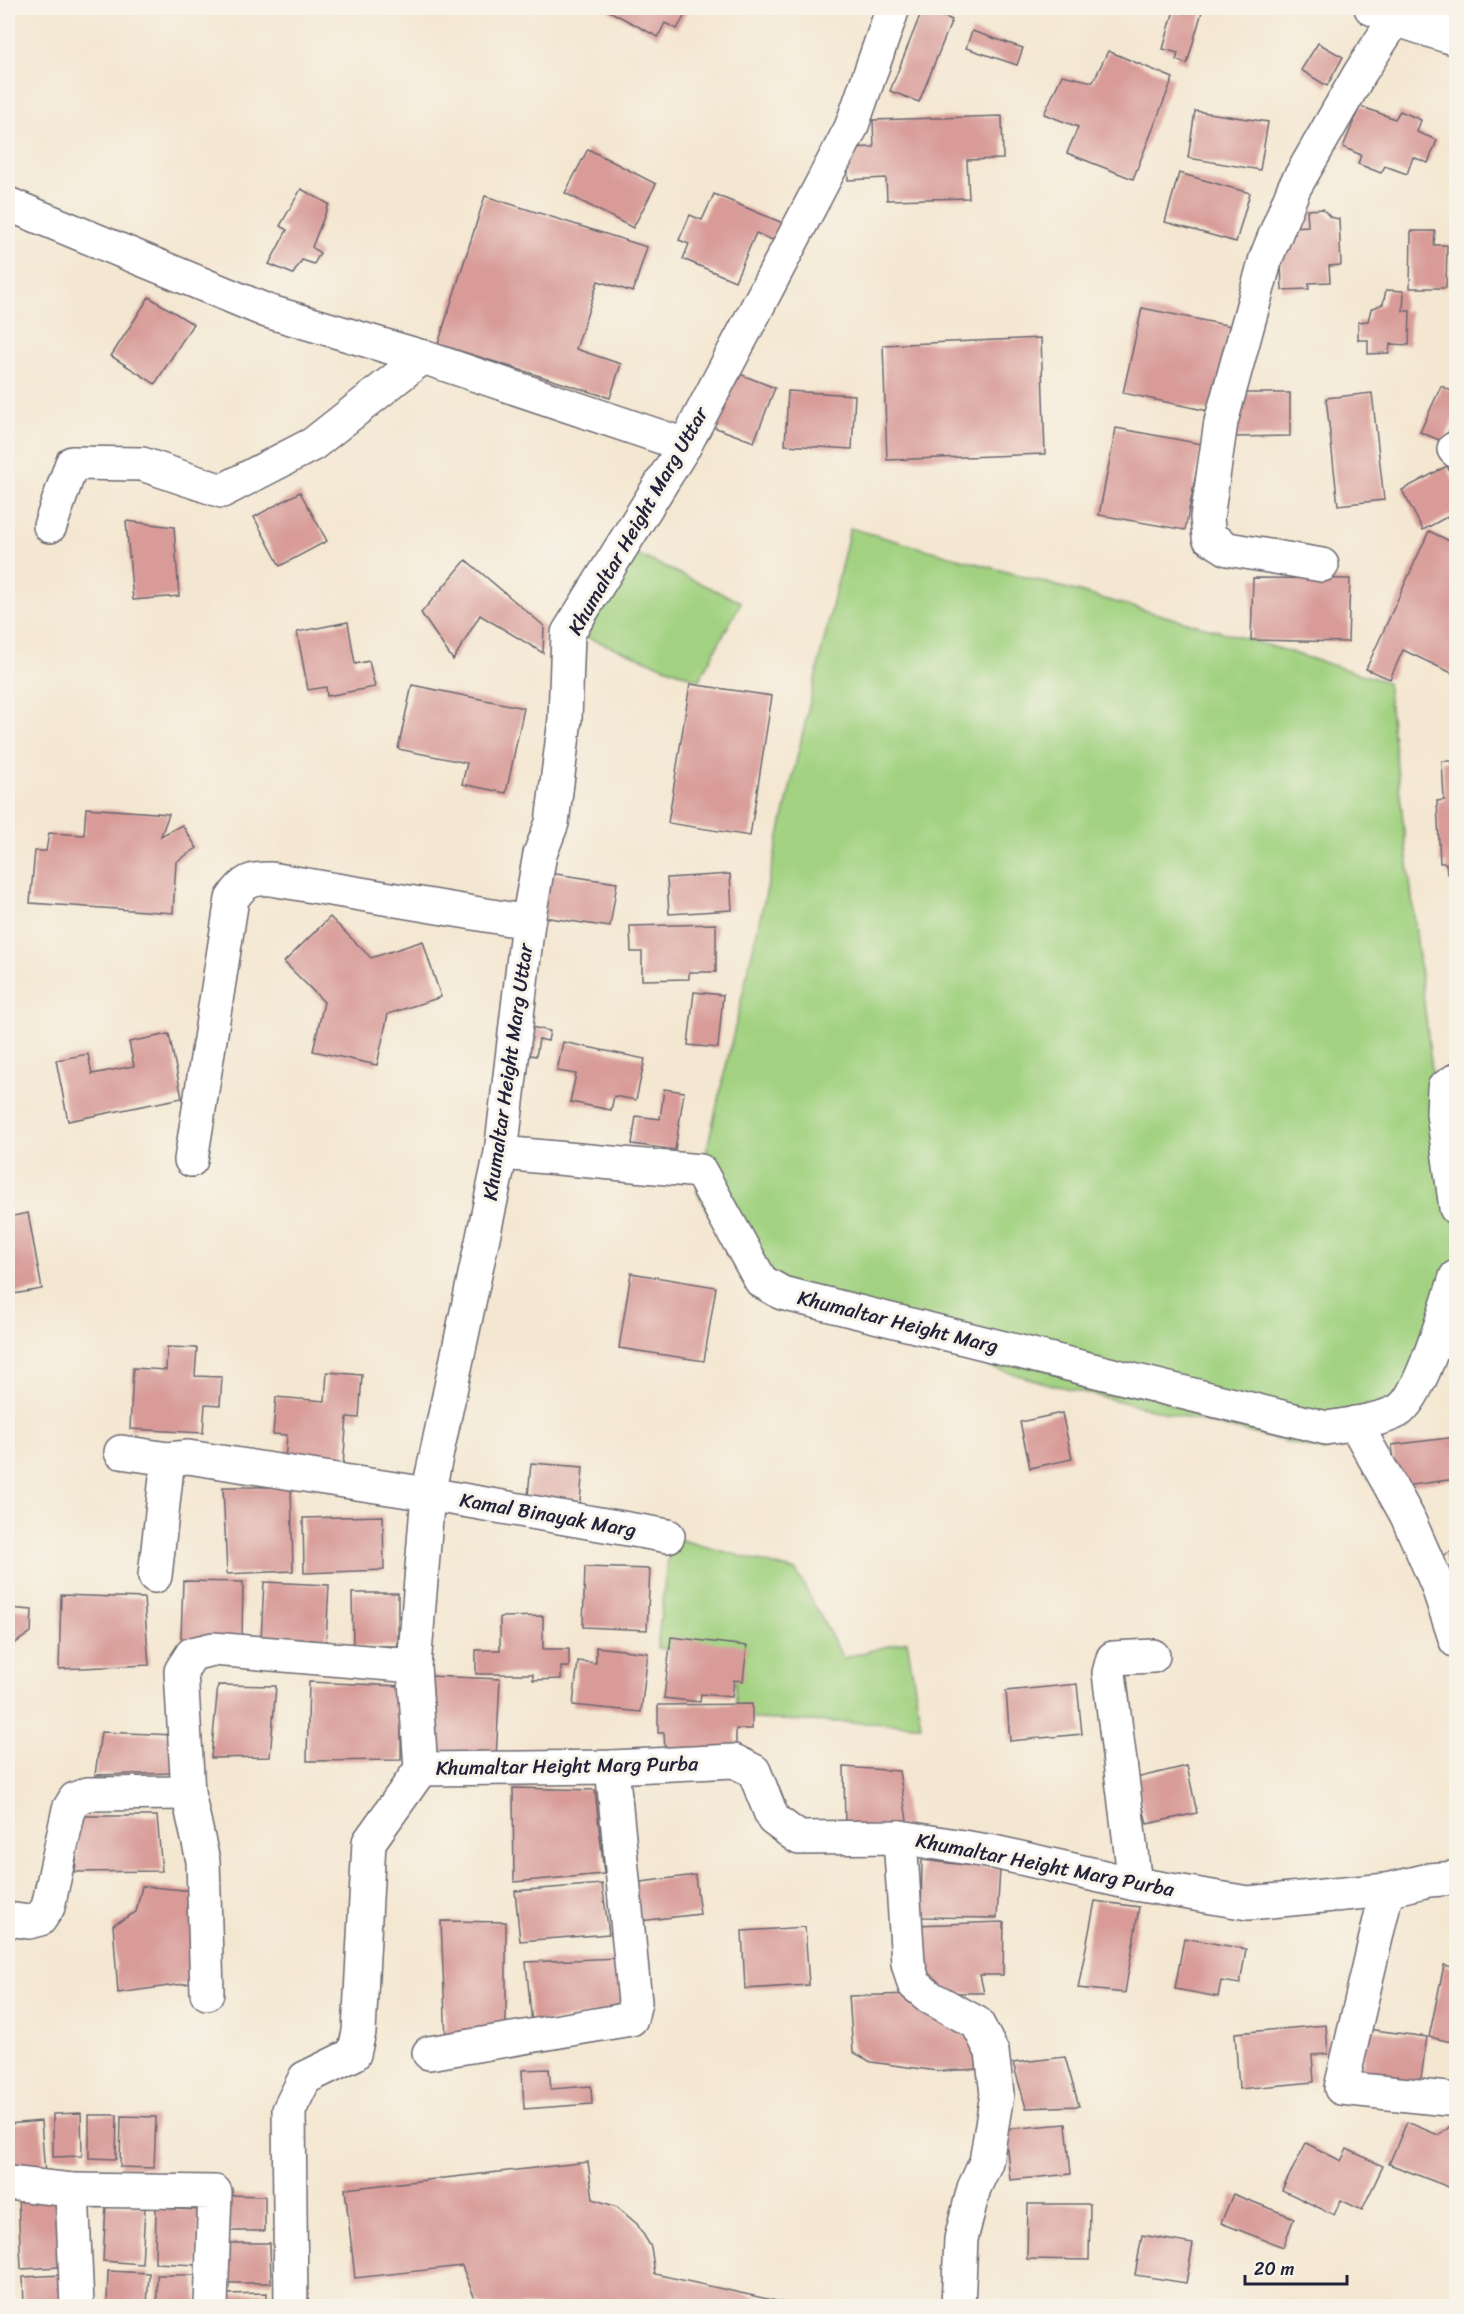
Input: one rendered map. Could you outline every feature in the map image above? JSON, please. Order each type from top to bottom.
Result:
[{"type":"street","name":"Khumaltar Height Marg Uttar","points":[[421,1769],[414,1666],[428,1494],[501,1153],[528,922],[540,854],[552,823],[566,719],[568,633],[685,445],[851,128],[893,8]]},
{"type":"street","points":[[1322,565],[1228,549],[1209,537],[1207,518],[1221,422],[1266,258],[1294,188],[1360,73],[1383,13],[1452,27]]},
{"type":"street","points":[[8,204],[267,311],[423,357],[685,445]]},
{"type":"street","points":[[50,526],[72,463],[142,464],[222,491],[313,444],[423,357]]},
{"type":"street","points":[[191,1160],[232,899],[241,885],[254,878],[271,879],[528,922]]},
{"type":"street","points":[[1456,1080],[1444,1088],[1443,1114],[1456,1208]]},
{"type":"street","name":"Khumaltar Height Marg","points":[[501,1153],[700,1171],[761,1281],[782,1293],[1326,1428],[1355,1423],[1399,1410],[1422,1377],[1456,1277]]},
{"type":"street","points":[[1355,1423],[1407,1516],[1437,1584],[1456,1641]]},
{"type":"street","name":"Kamal Binayak Marg","points":[[121,1452],[168,1459],[188,1457],[428,1494],[668,1536]]},
{"type":"street","points":[[155,1576],[168,1459]]},
{"type":"street","points":[[207,1993],[203,1862],[188,1793],[182,1671],[192,1654],[213,1649],[414,1666]]},
{"type":"street","points":[[1135,1884],[1109,1673],[1113,1658],[1153,1656]]},
{"type":"street","name":"Khumaltar Height Marg Purba","points":[[421,1769],[612,1767],[734,1761],[754,1771],[773,1819],[799,1838],[900,1837],[994,1852],[1135,1884],[1248,1902],[1387,1890],[1429,1880],[1456,1878]]},
{"type":"street","points":[[429,2053],[631,2019],[635,2002],[612,1767]]},
{"type":"street","points":[[291,2307],[289,2110],[305,2078],[354,2054],[359,2032],[369,1842],[421,1769]]},
{"type":"street","points":[[8,1919],[29,1922],[40,1919],[48,1907],[69,1809],[75,1798],[88,1794],[188,1793]]},
{"type":"street","points":[[900,1837],[908,1963],[914,1984],[931,1998],[977,2023],[992,2052],[997,2094],[986,2162],[974,2188],[961,2238],[958,2307]]},
{"type":"street","points":[[1387,1890],[1341,2088],[1447,2099]]},
{"type":"street","points":[[8,2183],[72,2190],[215,2192],[211,2307]]},
{"type":"street","points":[[72,2190],[77,2307]]},
{"type":"green space","points":[[850,528],[1251,640],[1387,682],[1433,1080],[1456,1233],[1456,1264],[1398,1411],[1324,1451],[1041,1382],[759,1299],[697,1192]]},
{"type":"green space","points":[[630,551],[741,602],[699,680],[586,637]]},
{"type":"green space","points":[[670,1537],[796,1571],[843,1658],[907,1641],[921,1725],[751,1719],[736,1706],[734,1655],[657,1648]]},
{"type":"building","points":[[611,8],[689,8],[677,29],[665,23],[658,37],[609,11]]},
{"type":"building","points":[[923,8],[952,20],[919,102],[890,91]]},
{"type":"building","points":[[1187,8],[1203,8],[1187,64],[1176,60],[1178,53],[1163,49],[1174,10],[1185,13]]},
{"type":"building","points":[[972,31],[1023,48],[1017,65],[966,48]]},
{"type":"building","points":[[1318,43],[1343,57],[1327,86],[1301,70]]},
{"type":"building","points":[[1108,51],[1173,78],[1133,179],[1067,153],[1078,127],[1044,114],[1062,75],[1093,82]]},
{"type":"building","points":[[1360,106],[1395,119],[1400,111],[1421,120],[1417,132],[1437,140],[1428,163],[1413,157],[1407,174],[1385,166],[1381,173],[1358,164],[1361,155],[1343,147]]},
{"type":"building","points":[[1195,111],[1268,122],[1260,170],[1188,158]]},
{"type":"building","points":[[1002,116],[1003,159],[967,160],[969,198],[887,200],[886,178],[848,180],[847,148],[874,147],[873,120]]},
{"type":"building","points":[[588,149],[656,184],[633,228],[565,193]]},
{"type":"building","points":[[1179,173],[1250,193],[1236,242],[1165,222]]},
{"type":"building","points":[[301,189],[329,204],[312,247],[320,253],[314,264],[302,260],[293,274],[269,264],[287,230],[280,226]]},
{"type":"building","points":[[714,194],[785,224],[777,242],[756,233],[735,281],[683,259],[689,244],[679,240],[690,215],[702,220]]},
{"type":"building","points":[[485,196],[647,247],[633,292],[598,281],[576,349],[621,364],[610,398],[438,344]]},
{"type":"building","points":[[1323,209],[1330,217],[1339,219],[1341,265],[1329,266],[1330,282],[1309,283],[1309,289],[1282,290],[1280,235],[1295,234],[1294,227],[1308,226],[1307,210]]},
{"type":"building","points":[[1411,231],[1435,231],[1434,245],[1447,245],[1446,288],[1410,288]]},
{"type":"building","points":[[1386,290],[1404,291],[1403,311],[1410,311],[1409,345],[1390,344],[1389,353],[1368,354],[1368,340],[1358,340],[1358,322],[1368,321],[1371,309],[1383,304]]},
{"type":"building","points":[[149,297],[193,324],[155,384],[111,356]]},
{"type":"building","points":[[1142,308],[1236,327],[1218,413],[1123,393]]},
{"type":"building","points":[[1041,338],[1045,454],[887,460],[883,345]]},
{"type":"building","points":[[732,371],[775,388],[754,442],[711,426]]},
{"type":"building","points":[[1441,386],[1456,393],[1456,414],[1444,442],[1420,432]]},
{"type":"building","points":[[788,391],[855,395],[852,449],[785,445]]},
{"type":"building","points":[[1233,393],[1290,393],[1290,436],[1233,437]]},
{"type":"building","points":[[1372,393],[1384,500],[1338,505],[1326,398]]},
{"type":"building","points":[[1116,428],[1202,444],[1185,530],[1099,515]]},
{"type":"building","points":[[1447,466],[1456,486],[1456,512],[1423,530],[1402,490]]},
{"type":"building","points":[[300,492],[327,541],[280,566],[254,517]]},
{"type":"building","points":[[126,521],[174,527],[179,596],[133,600]]},
{"type":"building","points":[[1429,531],[1456,544],[1456,675],[1403,650],[1390,679],[1366,669]]},
{"type":"building","points":[[466,560],[544,626],[543,653],[480,615],[453,660],[421,613]]},
{"type":"building","points":[[1253,578],[1350,579],[1348,642],[1251,640]]},
{"type":"building","points":[[348,622],[355,664],[369,661],[375,687],[327,696],[326,687],[308,690],[297,632]]},
{"type":"building","points":[[690,684],[772,696],[750,836],[668,823]]},
{"type":"building","points":[[412,685],[524,708],[506,793],[462,784],[467,763],[398,749]]},
{"type":"building","points":[[1442,761],[1456,761],[1456,874],[1447,874],[1446,863],[1440,863],[1437,801],[1444,800]]},
{"type":"building","points":[[86,808],[169,814],[161,836],[182,825],[197,848],[176,862],[173,913],[30,903],[35,851],[46,851],[49,833],[84,835]]},
{"type":"building","points":[[549,873],[617,883],[610,927],[543,917]]},
{"type":"building","points":[[730,874],[732,910],[669,914],[667,878]]},
{"type":"building","points":[[330,917],[371,958],[423,941],[441,997],[388,1014],[377,1065],[313,1051],[324,1002],[284,962]]},
{"type":"building","points":[[716,924],[716,972],[689,972],[689,979],[642,980],[642,952],[631,952],[630,926]]},
{"type":"building","points":[[694,992],[723,995],[718,1048],[688,1045]]},
{"type":"building","points":[[527,1026],[550,1031],[548,1041],[539,1039],[536,1056],[521,1053]]},
{"type":"building","points":[[169,1034],[182,1098],[68,1121],[56,1060],[88,1054],[92,1074],[134,1066],[129,1042]]},
{"type":"building","points":[[563,1042],[645,1059],[636,1100],[614,1096],[611,1110],[570,1102],[576,1074],[557,1071]]},
{"type":"building","points":[[664,1089],[684,1092],[675,1150],[632,1144],[636,1116],[660,1119]]},
{"type":"building","points":[[28,1213],[42,1289],[8,1295],[8,1217]]},
{"type":"building","points":[[631,1273],[716,1287],[704,1361],[619,1348]]},
{"type":"building","points":[[167,1347],[197,1348],[195,1376],[222,1377],[220,1405],[205,1404],[203,1433],[130,1429],[133,1368],[166,1370]]},
{"type":"building","points":[[327,1372],[362,1375],[359,1418],[347,1417],[343,1466],[285,1462],[287,1435],[273,1434],[276,1397],[325,1401]]},
{"type":"building","points":[[1062,1413],[1072,1459],[1030,1468],[1020,1422]]},
{"type":"building","points":[[1456,1437],[1456,1479],[1397,1487],[1392,1445]]},
{"type":"building","points":[[531,1463],[583,1467],[579,1512],[527,1507]]},
{"type":"building","points":[[223,1487],[291,1487],[293,1571],[227,1574]]},
{"type":"building","points":[[383,1516],[384,1570],[304,1573],[303,1518]]},
{"type":"building","points":[[1455,1539],[1456,1596],[1444,1555],[1454,1550]]},
{"type":"building","points":[[585,1567],[650,1569],[647,1630],[583,1627]]},
{"type":"building","points":[[183,1581],[243,1582],[242,1639],[181,1638]]},
{"type":"building","points":[[264,1582],[329,1585],[326,1643],[261,1640]]},
{"type":"building","points":[[352,1593],[398,1593],[398,1646],[353,1646]]},
{"type":"building","points":[[61,1595],[144,1598],[149,1665],[59,1669]]},
{"type":"building","points":[[8,1608],[32,1610],[31,1632],[8,1648]]},
{"type":"building","points":[[543,1616],[543,1649],[569,1649],[569,1667],[561,1667],[561,1679],[533,1680],[533,1674],[476,1674],[476,1650],[500,1650],[500,1617]]},
{"type":"building","points":[[671,1637],[747,1646],[743,1681],[734,1680],[732,1697],[701,1694],[700,1702],[664,1698]]},
{"type":"building","points":[[596,1647],[648,1653],[641,1712],[573,1705],[578,1661],[596,1663]]},
{"type":"building","points":[[429,1676],[500,1679],[496,1759],[425,1757]]},
{"type":"building","points":[[309,1682],[401,1686],[401,1760],[307,1761]]},
{"type":"building","points":[[1077,1684],[1082,1734],[1010,1741],[1006,1691]]},
{"type":"building","points":[[218,1685],[276,1686],[270,1757],[211,1758]]},
{"type":"building","points":[[752,1704],[752,1729],[736,1729],[736,1750],[665,1751],[664,1733],[658,1733],[658,1705]]},
{"type":"building","points":[[101,1732],[176,1735],[177,1773],[95,1775]]},
{"type":"building","points":[[1187,1766],[1197,1813],[1147,1824],[1136,1778]]},
{"type":"building","points":[[844,1767],[899,1771],[908,1826],[845,1828]]},
{"type":"building","points":[[513,1788],[595,1790],[604,1874],[514,1882]]},
{"type":"building","points":[[80,1816],[157,1816],[162,1871],[75,1872]]},
{"type":"building","points":[[922,1860],[1000,1869],[997,1918],[921,1917]]},
{"type":"building","points":[[695,1875],[700,1914],[631,1922],[626,1884]]},
{"type":"building","points":[[602,1884],[609,1934],[520,1941],[515,1891]]},
{"type":"building","points":[[142,1886],[193,1891],[198,1982],[118,1993],[113,1925],[136,1912]]},
{"type":"building","points":[[1095,1901],[1139,1907],[1125,1993],[1078,1988]]},
{"type":"building","points":[[441,1921],[506,1922],[506,2028],[446,2041]]},
{"type":"building","points":[[1004,1922],[1003,1975],[980,1975],[984,1993],[938,1993],[921,1977],[915,1925]]},
{"type":"building","points":[[805,1927],[809,1985],[745,1989],[742,1931]]},
{"type":"building","points":[[1184,1938],[1246,1949],[1240,1984],[1221,1981],[1218,1997],[1175,1989]]},
{"type":"building","points":[[618,1958],[622,2010],[532,2024],[526,1962]]},
{"type":"building","points":[[1444,1965],[1456,1968],[1456,2043],[1429,2037]]},
{"type":"building","points":[[912,1994],[977,2044],[983,2069],[937,2071],[871,2062],[853,2052],[849,1996]]},
{"type":"building","points":[[1326,2025],[1328,2054],[1312,2055],[1314,2082],[1239,2089],[1235,2033]]},
{"type":"building","points":[[1367,2029],[1427,2037],[1420,2085],[1361,2077]]},
{"type":"building","points":[[1065,2057],[1079,2106],[1026,2108],[1013,2063]]},
{"type":"building","points":[[549,2069],[551,2089],[591,2086],[592,2104],[524,2109],[522,2070]]},
{"type":"building","points":[[81,2113],[82,2156],[53,2157],[53,2114]]},
{"type":"building","points":[[89,2115],[117,2115],[116,2159],[89,2158]]},
{"type":"building","points":[[121,2116],[156,2117],[154,2168],[120,2167]]},
{"type":"building","points":[[41,2121],[45,2175],[8,2178],[8,2124]]},
{"type":"building","points":[[1407,2122],[1438,2135],[1456,2123],[1456,2185],[1451,2188],[1389,2164]]},
{"type":"building","points":[[1066,2124],[1071,2174],[1010,2180],[1005,2129]]},
{"type":"building","points":[[1306,2143],[1341,2161],[1347,2149],[1383,2166],[1362,2210],[1341,2200],[1334,2215],[1282,2190]]},
{"type":"building","points":[[588,2162],[593,2199],[617,2207],[637,2224],[651,2247],[655,2274],[799,2306],[482,2306],[475,2299],[462,2266],[355,2278],[345,2189]]},
{"type":"building","points":[[57,2194],[60,2267],[21,2269],[18,2196]]},
{"type":"building","points":[[1233,2194],[1294,2218],[1283,2247],[1221,2223]]},
{"type":"building","points":[[226,2195],[265,2196],[265,2231],[225,2231]]},
{"type":"building","points":[[1028,2204],[1090,2204],[1089,2260],[1027,2259]]},
{"type":"building","points":[[106,2205],[145,2207],[142,2264],[103,2261]]},
{"type":"building","points":[[156,2208],[200,2210],[198,2265],[155,2263]]},
{"type":"building","points":[[1142,2235],[1193,2244],[1186,2283],[1135,2275]]},
{"type":"building","points":[[227,2243],[270,2243],[271,2283],[227,2283]]},
{"type":"building","points":[[108,2271],[149,2273],[147,2306],[107,2306]]},
{"type":"building","points":[[62,2275],[64,2306],[24,2306],[23,2277]]},
{"type":"building","points":[[157,2275],[196,2275],[196,2306],[157,2306]]},
{"type":"building","points":[[267,2293],[267,2306],[228,2306],[228,2294]]}]
